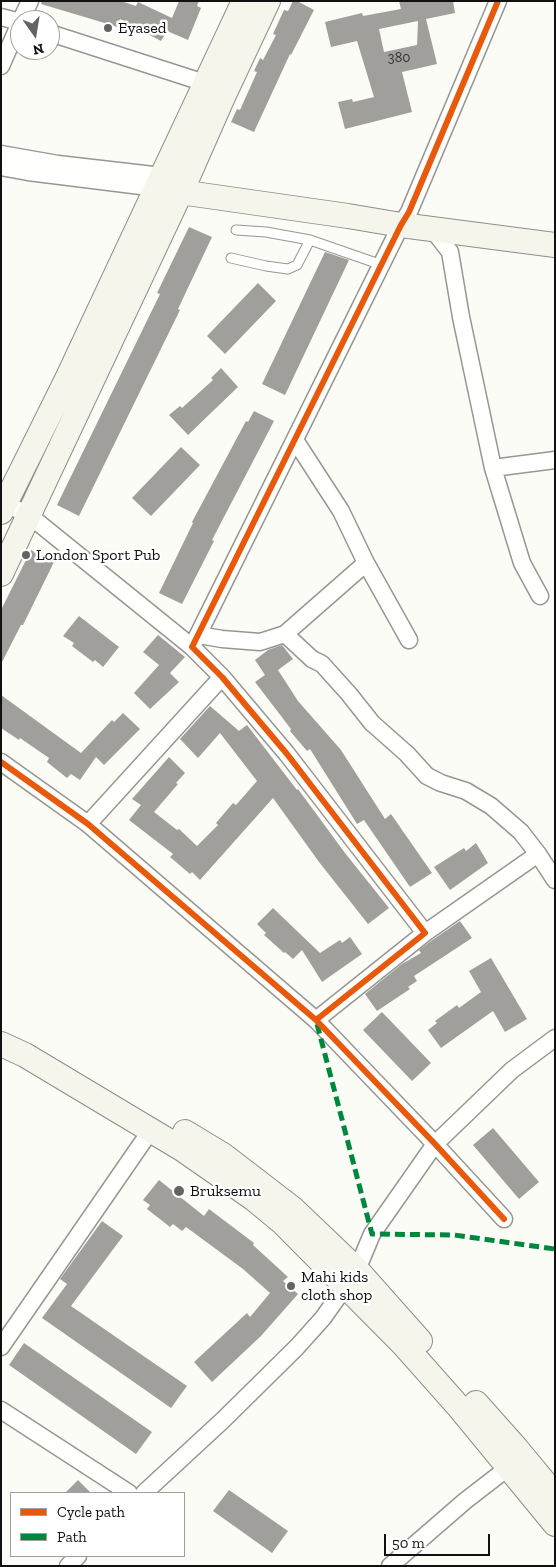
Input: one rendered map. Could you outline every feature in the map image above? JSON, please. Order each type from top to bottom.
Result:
[{"type":"main road","points":[[3,506],[67,379],[244,1]]},
{"type":"main road","points":[[1,574],[184,187],[268,1]]},
{"type":"main road","points":[[159,182],[348,216],[405,218],[555,234]]},
{"type":"main road","points":[[405,218],[433,230],[555,246]]},
{"type":"main road","points":[[1,1027],[48,1051],[223,1155],[292,1208],[555,1524]]},
{"type":"main road","points":[[1,1044],[25,1055],[151,1130],[254,1199],[351,1278],[516,1448],[555,1495]]},
{"type":"street","points":[[195,641],[405,218],[498,1]]},
{"type":"street","points":[[60,36],[205,83]]},
{"type":"street","points":[[1,66],[10,45]]},
{"type":"street","points":[[1,154],[159,182]]},
{"type":"street","points":[[1,167],[28,172],[159,182]]},
{"type":"street","points":[[433,230],[450,252],[461,317],[493,468],[522,563],[540,596]]},
{"type":"street","points":[[295,440],[340,511],[366,563],[409,640]]},
{"type":"street","points":[[493,468],[555,460]]},
{"type":"street","points":[[3,506],[30,516],[195,641],[222,677],[287,754],[425,933]]},
{"type":"street","points":[[195,641],[222,639],[260,642],[285,634],[366,563]]},
{"type":"street","points":[[285,634],[312,659],[322,664],[372,723],[407,754],[428,776],[441,783],[466,791],[492,806],[521,832],[555,880]]},
{"type":"street","points":[[88,824],[222,677]]},
{"type":"street","points":[[1,762],[88,824],[316,1020],[504,1219]]},
{"type":"street","points":[[316,1020],[425,933],[538,854]]},
{"type":"street","points":[[145,1492],[224,1420],[297,1347],[323,1318],[351,1278],[372,1234],[435,1144],[512,1070],[555,1038]]},
{"type":"street","points":[[1,1347],[151,1130]]},
{"type":"street","points":[[1,1410],[127,1492]]},
{"type":"street","points":[[390,1566],[465,1501],[509,1467]]},
{"type":"street","points":[[68,1566],[77,1557]]},
{"type":"lane","points":[[236,230],[266,232],[310,240],[382,265]]},
{"type":"lane","points":[[231,258],[288,269],[297,265],[310,240]]},
{"type":"building","points":[[42,1],[121,1],[136,6],[138,2],[172,18],[179,1],[199,1],[197,6],[201,8],[188,40],[167,31],[161,41],[120,19],[118,27],[41,4]]},
{"type":"building","points":[[293,1],[297,1],[314,10],[290,54],[254,132],[231,122],[237,109],[240,110],[257,72],[254,71],[260,58],[263,60],[276,35],[273,34],[284,10],[288,11]]},
{"type":"building","points":[[399,1],[453,1],[455,13],[426,19],[437,64],[402,72],[412,112],[345,129],[338,102],[352,99],[353,102],[374,97],[357,41],[331,47],[325,22],[362,13],[363,16],[401,9]],"holes":[[[418,21],[417,45],[384,52],[379,29]]]},
{"type":"building","points":[[189,227],[212,237],[178,309],[180,310],[79,516],[57,505],[160,294],[157,293]]},
{"type":"building","points":[[325,252],[349,260],[285,395],[262,384]]},
{"type":"building","points":[[258,283],[276,301],[225,354],[207,336]]},
{"type":"building","points":[[221,368],[238,387],[188,435],[169,415],[180,406],[182,408],[213,380],[211,378]]},
{"type":"building","points":[[254,411],[274,421],[212,540],[214,541],[182,604],[159,593],[192,522],[246,421],[248,422]]},
{"type":"building","points":[[181,447],[200,465],[151,516],[132,498]]},
{"type":"building","points":[[31,550],[54,562],[23,625],[21,625],[1,664],[1,610]]},
{"type":"building","points":[[79,616],[119,647],[103,667],[72,646],[74,643],[63,636]]},
{"type":"building","points":[[158,635],[185,657],[170,673],[179,682],[150,709],[134,693],[159,665],[143,652]]},
{"type":"building","points":[[282,645],[293,659],[278,670],[298,701],[341,750],[385,819],[391,814],[432,873],[410,887],[364,820],[357,824],[310,749],[307,751],[290,731],[291,729],[255,682],[265,675],[255,660],[268,650]]},
{"type":"building","points":[[1,695],[81,753],[112,720],[114,722],[123,713],[140,729],[104,765],[96,757],[80,780],[71,774],[67,778],[47,762],[49,758],[20,738],[19,740],[1,728]]},
{"type":"building","points":[[210,706],[239,731],[247,725],[389,908],[368,924],[319,862],[273,798],[200,880],[170,857],[173,854],[129,820],[141,805],[132,799],[169,757],[185,773],[154,812],[177,830],[179,829],[197,846],[218,825],[216,823],[233,803],[236,805],[257,781],[220,733],[198,758],[180,739]]},
{"type":"building","points":[[476,843],[488,863],[450,890],[434,867],[464,848],[466,851]]},
{"type":"building","points":[[273,908],[320,953],[340,940],[342,943],[350,937],[362,954],[322,982],[302,950],[293,959],[264,935],[266,933],[257,924]]},
{"type":"building","points":[[460,921],[472,938],[414,976],[417,981],[408,987],[410,989],[377,1011],[365,994],[402,964],[421,953],[419,950]]},
{"type":"building","points":[[491,958],[527,1019],[505,1032],[493,1011],[441,1048],[428,1030],[437,1023],[435,1021],[457,1005],[459,1008],[481,992],[469,971]]},
{"type":"building","points":[[382,1012],[431,1063],[412,1081],[363,1030]]},
{"type":"building","points":[[493,1128],[539,1182],[519,1199],[473,1145]]},
{"type":"building","points":[[159,1180],[204,1216],[209,1209],[254,1243],[253,1245],[288,1277],[283,1281],[298,1294],[261,1336],[212,1382],[194,1362],[247,1313],[250,1317],[270,1293],[243,1269],[186,1227],[182,1231],[173,1224],[170,1227],[147,1209],[150,1205],[143,1200]]},
{"type":"building","points":[[102,1221],[123,1236],[71,1306],[187,1386],[171,1408],[42,1318],[67,1284],[60,1279]]},
{"type":"building","points":[[24,1343],[152,1432],[136,1454],[9,1365]]},
{"type":"building","points":[[78,1480],[90,1492],[66,1492]]},
{"type":"building","points":[[229,1490],[288,1531],[272,1553],[213,1511]]},
{"type":"marked path","points":[[317,1024],[372,1234],[454,1235],[555,1249]]},
{"type":"cycle path","points":[[316,1020],[425,933],[287,754],[222,677],[192,647],[409,212],[498,1]]},
{"type":"cycle path","points":[[1,762],[88,824],[316,1020],[504,1219]]},
{"type":"place","name":"Eyased","points":[[108,28]]},
{"type":"place","name":"London Sport Pub","points":[[26,555]]},
{"type":"place","name":"Bruksemu","points":[[179,1191]]},
{"type":"place","name":"Mahi kids cloth shop","points":[[291,1286]]}]
